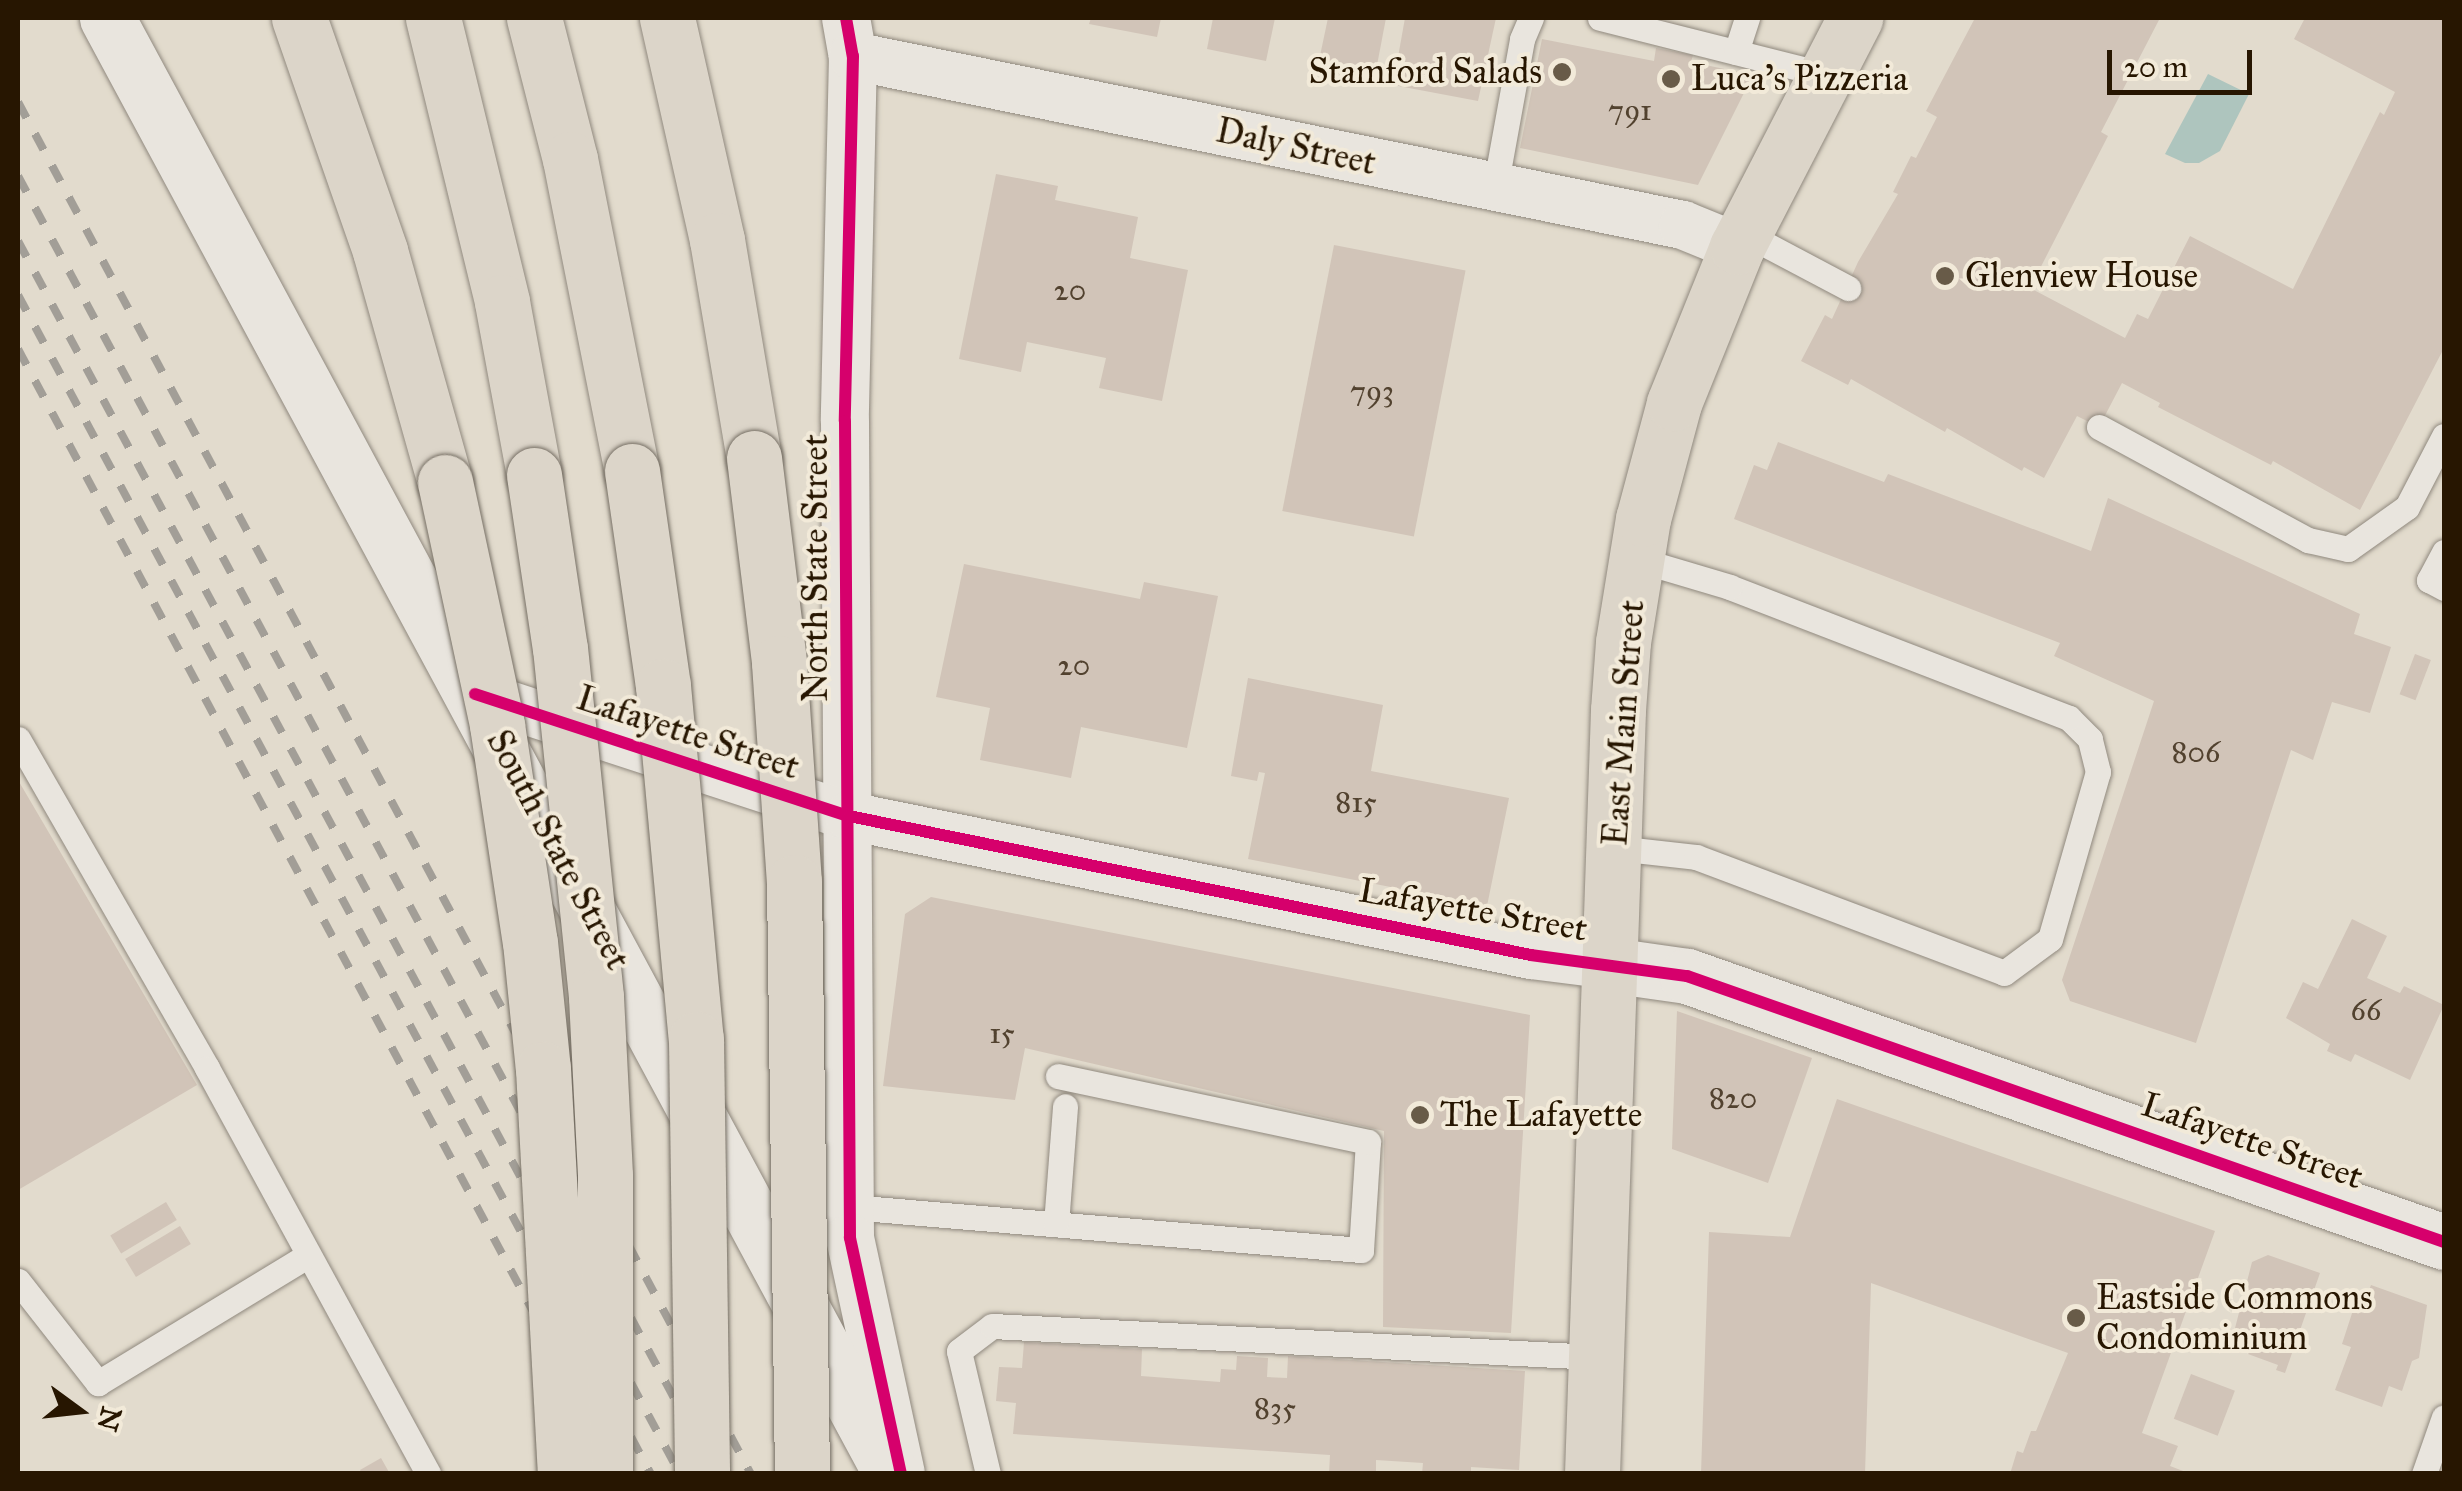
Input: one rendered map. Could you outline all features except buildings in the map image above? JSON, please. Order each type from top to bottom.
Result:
[{"type":"main road","name":"South State Street","points":[[108,18],[475,694],[891,1474]]},
{"type":"main road","points":[[299,18],[380,250],[445,482],[498,725],[530,942],[543,1069],[565,1474]]},
{"type":"main road","points":[[433,18],[502,302],[560,648],[596,997],[605,1176],[605,1474]]},
{"type":"main road","points":[[534,18],[570,159],[632,471],[663,686],[696,1038],[702,1216],[702,1474]]},
{"type":"main road","points":[[667,18],[717,240],[754,458],[779,663],[794,882],[802,1474]]},
{"type":"main road","name":"East Main Street","points":[[1592,1474],[1620,691],[1636,559],[1662,440],[1741,240],[1855,18]]},
{"type":"main road","name":"Lafayette Street","points":[[1610,965],[1687,976],[2444,1242]]},
{"type":"street","name":"Daly Street","points":[[849,37],[1495,188],[1741,240]]},
{"type":"street","name":"North State Street","points":[[849,37],[845,421],[850,1223],[901,1474]]},
{"type":"street","name":"Lafayette Street","points":[[475,694],[848,816],[1531,954],[1610,965]]},
{"type":"lane","points":[[1495,188],[1522,39],[1532,18]]},
{"type":"lane","points":[[1600,18],[1827,75]]},
{"type":"lane","points":[[1736,52],[1747,18]]},
{"type":"lane","points":[[1741,240],[1848,288]]},
{"type":"lane","points":[[2099,427],[2308,540],[2348,549],[2407,508],[2444,436]]},
{"type":"lane","points":[[2444,552],[2429,580],[2444,588]]},
{"type":"lane","points":[[1616,848],[1696,857],[2004,973],[2050,940],[2098,772],[2090,739],[2069,718],[1730,587],[1636,559]]},
{"type":"lane","points":[[18,739],[207,1068],[428,1474]]},
{"type":"lane","points":[[850,1223],[1056,1224],[1361,1250],[1368,1142],[1058,1076]]},
{"type":"lane","points":[[1056,1224],[1065,1106]]},
{"type":"lane","points":[[18,1281],[98,1383],[307,1256]]},
{"type":"lane","points":[[988,1474],[959,1351],[992,1326],[1596,1357]]},
{"type":"lane","points":[[2424,1474],[2444,1417]]},
{"type":"water","points":[[2208,74],[2249,94],[2220,151],[2199,163],[2185,163],[2165,154]]},
{"type":"railway","points":[[18,102],[751,1474]]},
{"type":"railway","points":[[18,176],[715,1474]]},
{"type":"railway","points":[[18,241],[680,1474]]},
{"type":"railway","points":[[18,295],[651,1474]]},
{"type":"railway","points":[[18,349],[620,1474]]},
{"type":"cycle path","points":[[846,18],[853,56],[845,421],[850,1238],[901,1474]]},
{"type":"cycle path","points":[[475,694],[849,816],[1531,955],[1687,976],[2444,1242]]},
{"type":"place","name":"Stamford Salads","points":[[1562,72]]},
{"type":"place","name":"Luca's Pizzeria","points":[[1671,79]]},
{"type":"place","name":"Glenview House","points":[[1945,276]]},
{"type":"place","name":"The Lafayette","points":[[1420,1115]]},
{"type":"place","name":"Eastside Commons Condominium","points":[[2076,1318]]}]
